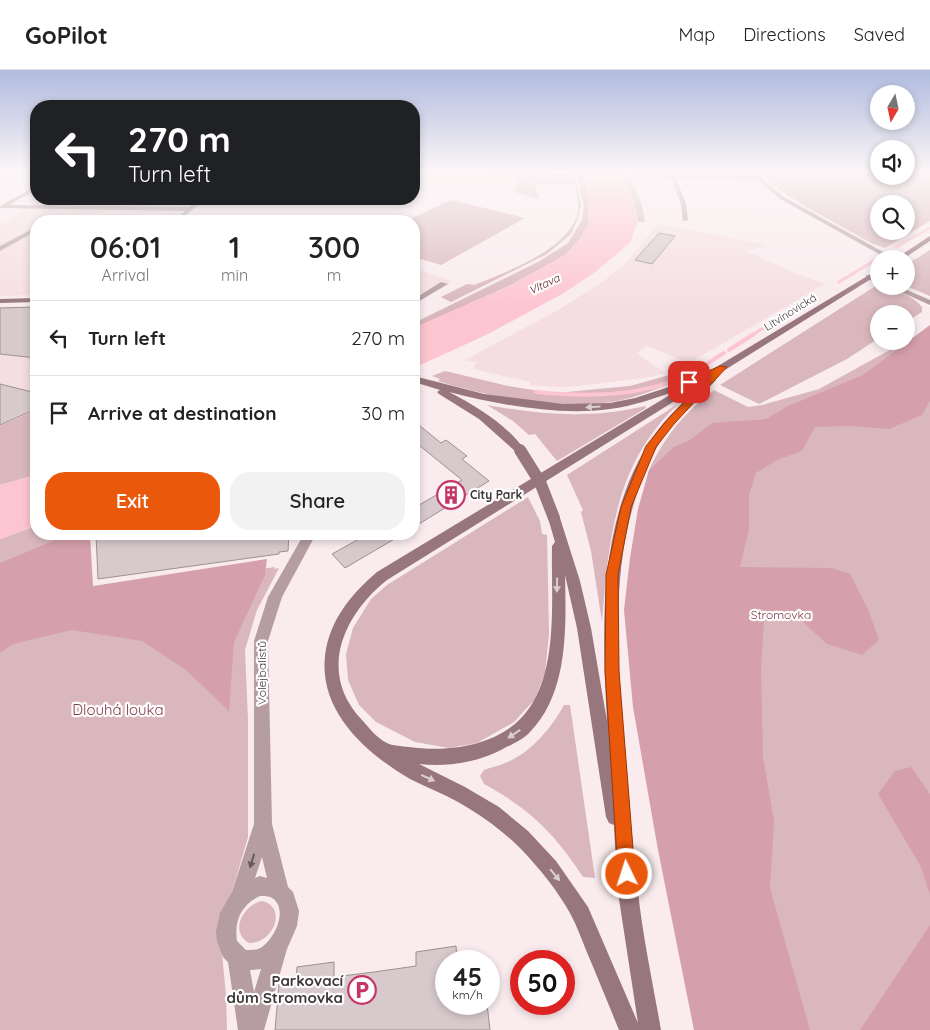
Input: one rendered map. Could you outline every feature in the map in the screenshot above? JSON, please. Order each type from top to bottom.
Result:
[{"type":"main road","points":[[912,250],[930,238]]},
{"type":"main road","name":"Litvínovická","points":[[723,367],[869,277]]},
{"type":"main road","points":[[0,301],[30,300]]},
{"type":"main road","points":[[420,381],[469,393],[543,405],[593,407],[640,399],[689,382],[723,367]]},
{"type":"main road","points":[[630,1030],[577,906],[559,880],[538,855],[505,822],[485,808],[444,785],[412,771],[357,728],[348,718],[334,691],[331,656],[335,636],[343,618],[355,600],[382,576],[723,367]]},
{"type":"main road","points":[[628,892],[612,671],[611,617],[615,554],[626,507],[651,446],[676,416],[723,367]]},
{"type":"main road","points":[[420,381],[450,396],[501,431],[519,449],[535,471],[546,491],[573,581],[584,628],[650,1030]]},
{"type":"main road","points":[[387,752],[441,757],[478,752],[500,742],[525,726],[541,704],[550,681],[556,652],[558,536]]},
{"type":"street","points":[[818,218],[877,250]]},
{"type":"street","points":[[0,249],[30,232]]},
{"type":"street","points":[[420,298],[444,284]]},
{"type":"street","points":[[912,295],[930,303]]},
{"type":"street","name":"Volejbalistů","points":[[263,824],[240,897],[233,907],[225,930],[226,942],[231,951],[238,958],[248,961],[259,960],[269,954],[286,933],[289,920],[289,908],[285,897],[279,890],[263,824],[260,641],[265,616],[275,594],[306,540]]},
{"type":"street","points":[[240,897],[260,886],[270,886],[279,890]]},
{"type":"street","name":"Volejbalistů","points":[[253,1030],[279,944]]},
{"type":"street","name":"Volejbalistů","points":[[238,958],[249,1030]]},
{"type":"shaded area","points":[[13,218],[30,218],[30,295],[0,296],[0,226]]},
{"type":"shaded area","points":[[658,224],[766,245],[747,251],[791,272],[825,284],[689,363],[647,346],[636,353],[665,373],[651,377],[569,387],[536,386],[530,385],[530,382],[473,369],[477,362],[465,360],[560,309],[605,280],[626,263]]},
{"type":"shaded area","points":[[420,270],[452,281],[420,301]]},
{"type":"shaded area","points":[[30,306],[30,413],[0,426],[0,307]]},
{"type":"green space","points":[[420,218],[525,218],[441,265],[420,259]]},
{"type":"green space","points":[[576,218],[578,218],[571,234],[547,254],[451,302],[441,297],[467,284],[474,285],[502,274],[535,258],[563,237],[573,225]]},
{"type":"green space","points":[[582,218],[588,218],[588,224],[579,240],[565,255],[511,285],[420,325],[420,320],[538,262],[568,243]]},
{"type":"green space","points":[[637,218],[644,218],[645,222],[638,222]]},
{"type":"green space","points":[[826,218],[870,218],[870,240],[898,240],[885,248],[873,244]]},
{"type":"green space","points":[[915,218],[930,218],[930,221],[915,230]]},
{"type":"green space","points":[[930,250],[930,296],[915,290],[915,259]]},
{"type":"green space","points":[[870,290],[870,295],[906,295],[922,307],[922,312],[915,316],[915,305],[870,305],[870,344],[847,359],[759,404],[720,385]]},
{"type":"green space","points":[[930,325],[930,400],[922,415],[889,429],[849,426],[815,427],[802,451],[777,460],[756,473],[749,495],[749,529],[740,567],[832,568],[850,574],[867,607],[879,640],[862,655],[827,644],[802,621],[764,620],[761,667],[763,757],[774,821],[770,888],[810,1030],[694,1030],[658,850],[633,707],[624,610],[638,509],[649,470],[672,448],[690,440],[712,423],[766,419],[788,406],[863,375],[896,350],[915,350],[915,336]]},
{"type":"green space","name":"Stromovka","points":[[890,350],[903,350],[908,353],[930,352],[930,1030],[697,1030],[672,448],[649,470],[676,426],[714,390],[748,407],[762,405],[819,389]]},
{"type":"green space","points":[[445,371],[508,386],[546,392],[630,386],[680,372],[687,376],[651,391],[622,400],[592,404],[570,404],[524,401],[501,397],[457,387],[438,381],[440,379],[432,376]]},
{"type":"green space","points":[[678,404],[657,427],[640,452],[628,478],[612,533],[602,622],[591,551],[581,512],[583,510],[567,475]]},
{"type":"green space","points":[[487,405],[566,414],[606,413],[645,406],[646,408],[557,461],[535,434],[529,435],[513,421]]},
{"type":"green space","points":[[30,413],[30,477],[0,485],[0,426]]},
{"type":"green space","points":[[528,497],[540,521],[542,534],[547,535],[549,634],[545,673],[535,699],[514,722],[477,743],[449,748],[415,742],[376,722],[359,705],[348,680],[346,654],[353,628],[371,599],[387,585]]},
{"type":"green space","name":"Dlouhá louka","points":[[30,528],[30,540],[80,540],[84,595],[275,567],[274,569],[279,568],[257,610],[245,650],[248,720],[248,837],[220,933],[226,995],[227,1030],[0,1030],[0,539]]},
{"type":"green space","points":[[56,540],[90,540],[93,586],[267,559],[265,575],[234,642],[229,711],[186,670],[142,641],[72,630],[13,644],[0,653],[0,563]]},
{"type":"green space","points":[[564,705],[570,705],[595,878],[583,877],[552,835],[515,803],[484,784],[480,776],[484,770],[507,762],[526,751],[548,729]]},
{"type":"green space","points":[[911,767],[930,794],[930,895],[921,867],[878,794],[895,771]]},
{"type":"green space","points":[[262,901],[270,904],[274,910],[276,916],[275,924],[266,937],[249,943],[240,932],[241,919],[249,908]]},
{"type":"green space","points":[[930,925],[930,1030],[860,1030]]},
{"type":"water","name":"Vltava","points":[[588,218],[636,218],[637,223],[630,243],[594,273],[562,294],[488,334],[420,365],[420,325],[511,285],[565,255],[579,240],[588,224]]},
{"type":"water","points":[[30,477],[30,528],[0,539],[0,485]]},
{"type":"building","points":[[659,233],[675,236],[652,264],[635,260]]},
{"type":"building","points":[[30,307],[30,357],[0,354],[0,308]]},
{"type":"building","points":[[0,384],[30,392],[30,412],[0,425]]},
{"type":"building","name":"City Park","points":[[420,426],[441,443],[446,440],[467,456],[462,459],[489,481],[420,523],[420,504],[462,480],[420,446]]},
{"type":"building","points":[[96,540],[289,540],[288,551],[279,552],[279,554],[98,579]]},
{"type":"building","points":[[357,540],[393,540],[345,568],[332,554]]},
{"type":"building","name":"Parkovací dům Stromovka","points":[[456,946],[456,950],[435,950],[435,1015],[488,1015],[490,1030],[275,1030],[279,984],[296,982],[297,967],[334,962],[334,977],[374,972],[416,966],[416,952]]},
{"type":"waterway","points":[[901,244],[930,228]]},
{"type":"waterway","points":[[896,247],[903,243]]},
{"type":"waterway","points":[[839,282],[870,263]]},
{"type":"waterway","points":[[782,317],[801,305]]},
{"type":"waterway","points":[[752,335],[770,324]]},
{"type":"waterway","points":[[729,350],[754,334]]},
{"type":"waterway","points":[[536,392],[594,395],[651,388],[688,375],[724,353]]},
{"type":"place","name":"City Park","points":[[451,495]]},
{"type":"place","name":"Parkovací dům Stromovka","points":[[362,990]]},
{"type":"route","points":[[627,874],[612,671],[612,575],[626,507],[651,446],[670,422],[723,367],[689,382]]}]
